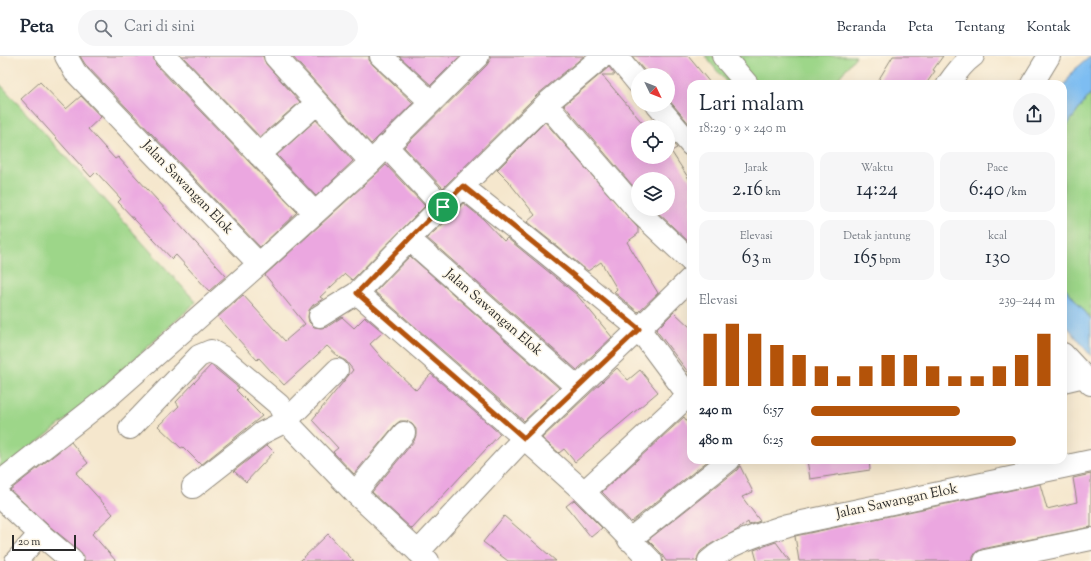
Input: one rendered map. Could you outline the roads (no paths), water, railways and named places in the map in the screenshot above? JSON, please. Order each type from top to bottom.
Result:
[{"type":"street","name":"Jalan Sawangan Elok","points":[[66,56],[75,72],[259,264]]},
{"type":"street","points":[[165,56],[315,214]]},
{"type":"street","points":[[274,56],[317,103],[443,207]]},
{"type":"street","points":[[381,56],[431,102]]},
{"type":"street","points":[[0,482],[107,398],[259,264],[315,214],[478,56]]},
{"type":"street","points":[[320,316],[357,293],[409,239],[546,104],[602,56]]},
{"type":"street","points":[[616,56],[631,74]]},
{"type":"street","points":[[723,56],[744,80]]},
{"type":"street","points":[[951,80],[964,64],[973,56]]},
{"type":"street","points":[[1034,80],[1049,56]]},
{"type":"street","points":[[259,155],[317,103]]},
{"type":"street","points":[[546,104],[640,213],[687,257]]},
{"type":"street","points":[[663,112],[687,140]]},
{"type":"street","points":[[463,186],[639,329],[687,393]]},
{"type":"street","name":"Jalan Sawangan Elok","points":[[409,239],[577,387]]},
{"type":"street","points":[[130,428],[199,356],[211,352],[222,357],[279,405],[286,421],[355,493],[423,556],[524,438],[687,282]]},
{"type":"street","points":[[357,293],[584,492],[651,561]]},
{"type":"street","points":[[1067,358],[1088,380]]},
{"type":"street","points":[[193,487],[262,433],[286,421],[337,370]]},
{"type":"street","points":[[1067,381],[1088,380]]},
{"type":"street","points":[[584,492],[687,400]]},
{"type":"street","points":[[355,493],[404,433]]},
{"type":"street","name":"Jalan Sawangan Elok","points":[[710,561],[729,548],[749,538],[788,525],[1091,461]]},
{"type":"street","points":[[629,540],[724,464]]},
{"type":"street","points":[[0,497],[72,561]]},
{"type":"street","points":[[16,561],[40,534]]},
{"type":"street","points":[[985,561],[1091,539]]},
{"type":"water","points":[[1091,56],[1091,93],[1067,126],[1067,81],[1073,71]]},
{"type":"water","points":[[1067,290],[1091,319],[1091,356],[1067,326]]}]
